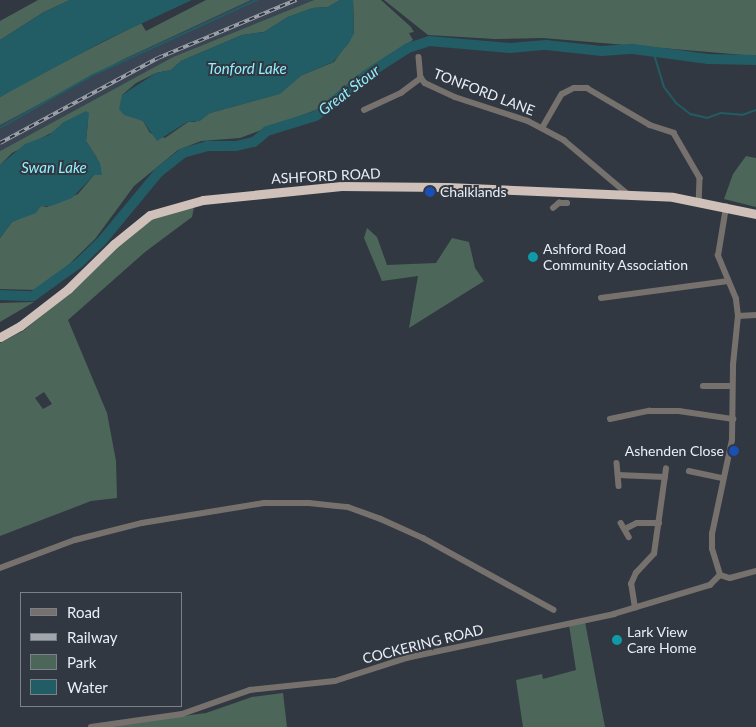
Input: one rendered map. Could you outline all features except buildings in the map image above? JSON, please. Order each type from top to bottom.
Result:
[{"type":"highway","name":"ASHFORD ROAD","points":[[0,336],[20,326],[68,289],[136,225],[156,212],[172,206],[228,197],[341,186],[628,194],[699,201],[756,214]]},
{"type":"street","name":"TONFORD LANE","points":[[419,57],[420,78],[445,93],[514,114],[542,128],[599,168],[628,194]]},
{"type":"street","points":[[364,110],[373,102],[400,93],[420,78]]},
{"type":"street","points":[[542,128],[562,94],[574,88],[587,88],[650,125],[674,133],[700,178],[699,201]]},
{"type":"street","points":[[552,208],[559,203],[567,203]]},
{"type":"street","points":[[720,576],[712,543],[723,478],[730,453],[733,419],[732,386],[738,316],[736,299],[718,256],[726,207]]},
{"type":"street","points":[[602,298],[728,281]]},
{"type":"street","points":[[738,316],[756,315]]},
{"type":"street","points":[[703,386],[732,386]]},
{"type":"street","points":[[610,418],[649,411],[680,411],[733,419]]},
{"type":"street","points":[[617,463],[619,486]]},
{"type":"street","points":[[635,608],[631,584],[636,573],[652,558],[659,524],[666,469]]},
{"type":"street","points":[[689,472],[723,478]]},
{"type":"street","points":[[618,475],[665,477]]},
{"type":"street","points":[[0,568],[75,540],[142,523],[264,504],[309,503],[348,507],[381,519],[423,538],[554,610]]},
{"type":"street","points":[[621,523],[629,537]]},
{"type":"street","points":[[625,529],[637,523],[659,524]]},
{"type":"street","name":"COCKERING ROAD","points":[[91,727],[182,714],[250,690],[335,681],[406,658],[635,608],[710,586],[720,576],[730,578],[756,571]]},
{"type":"shaded area","points":[[251,0],[314,0],[173,57],[0,151],[0,125],[18,113],[140,51]]},
{"type":"green space","points":[[38,0],[70,0],[44,12],[0,40],[0,21]]},
{"type":"green space","points":[[206,0],[251,0],[124,59],[0,125],[0,97],[30,79],[141,23],[146,31]]},
{"type":"green space","points":[[314,0],[340,0],[328,7],[313,8],[288,17],[264,32],[242,35],[181,61],[171,70],[156,73],[136,83],[122,95],[128,114],[143,121],[150,133],[165,138],[188,122],[195,122],[210,113],[271,96],[302,75],[334,62],[354,33],[353,0],[381,0],[411,27],[414,32],[409,33],[413,40],[379,61],[316,110],[240,138],[201,141],[178,150],[134,186],[95,239],[57,276],[38,290],[0,289],[0,238],[12,222],[41,206],[47,207],[78,194],[94,175],[97,158],[86,141],[88,121],[64,122],[57,130],[12,153],[0,165],[0,151],[173,57]]},
{"type":"green space","points":[[384,0],[756,0],[756,56],[543,38],[495,39],[428,35]]},
{"type":"green space","points":[[746,156],[756,158],[756,207],[724,199],[733,174]]},
{"type":"green space","points":[[194,207],[192,217],[145,252],[68,320],[107,413],[116,461],[117,498],[91,501],[0,536],[0,343],[23,331],[72,291],[123,240],[151,219]],"holes":[[[44,392],[52,404],[43,409],[35,398]]]},
{"type":"green space","points":[[367,228],[377,237],[387,265],[436,263],[452,238],[469,242],[475,268],[484,281],[409,328],[418,276],[382,281],[364,238]]},
{"type":"green space","points":[[34,302],[0,322],[0,303]]},
{"type":"green space","points":[[585,622],[605,727],[523,727],[516,680],[542,674],[543,679],[576,670],[569,625]]},
{"type":"green space","points":[[283,693],[287,727],[96,727],[206,713],[252,697]]},
{"type":"water","points":[[70,0],[192,0],[104,41],[0,97],[0,40],[44,12]]},
{"type":"water","name":"Tonford Lake","points":[[340,0],[353,0],[354,33],[349,43],[333,62],[302,75],[280,94],[210,113],[200,121],[187,122],[157,141],[143,121],[124,115],[119,109],[122,95],[156,73],[171,70],[181,61],[242,35],[264,32],[288,17],[313,8],[328,7]]},
{"type":"water","name":"Swan Lake","points":[[86,111],[89,113],[86,141],[100,163],[102,175],[94,175],[72,198],[51,206],[41,206],[36,213],[12,222],[0,238],[0,165],[25,144],[49,135],[64,122]]},
{"type":"waterway","points":[[0,128],[93,75],[257,0]]},
{"type":"waterway","name":"Great Stour","points":[[0,295],[33,296],[79,263],[101,242],[159,172],[183,153],[207,146],[236,146],[254,142],[267,131],[316,116],[366,75],[408,48],[429,41],[510,48],[546,45],[602,51],[633,49],[708,59],[756,60]]},
{"type":"waterway","points":[[653,51],[664,87],[676,103],[690,114],[707,118],[721,113],[742,115],[756,110]]},
{"type":"railway","points":[[0,143],[158,58],[296,0]]},
{"type":"place","name":"Chalklands","points":[[430,192]]},
{"type":"place","name":"Ashford Road Community Association","points":[[533,257]]},
{"type":"place","name":"Ashenden Close","points":[[734,451]]},
{"type":"place","name":"Lark View Care Home","points":[[617,640]]}]
